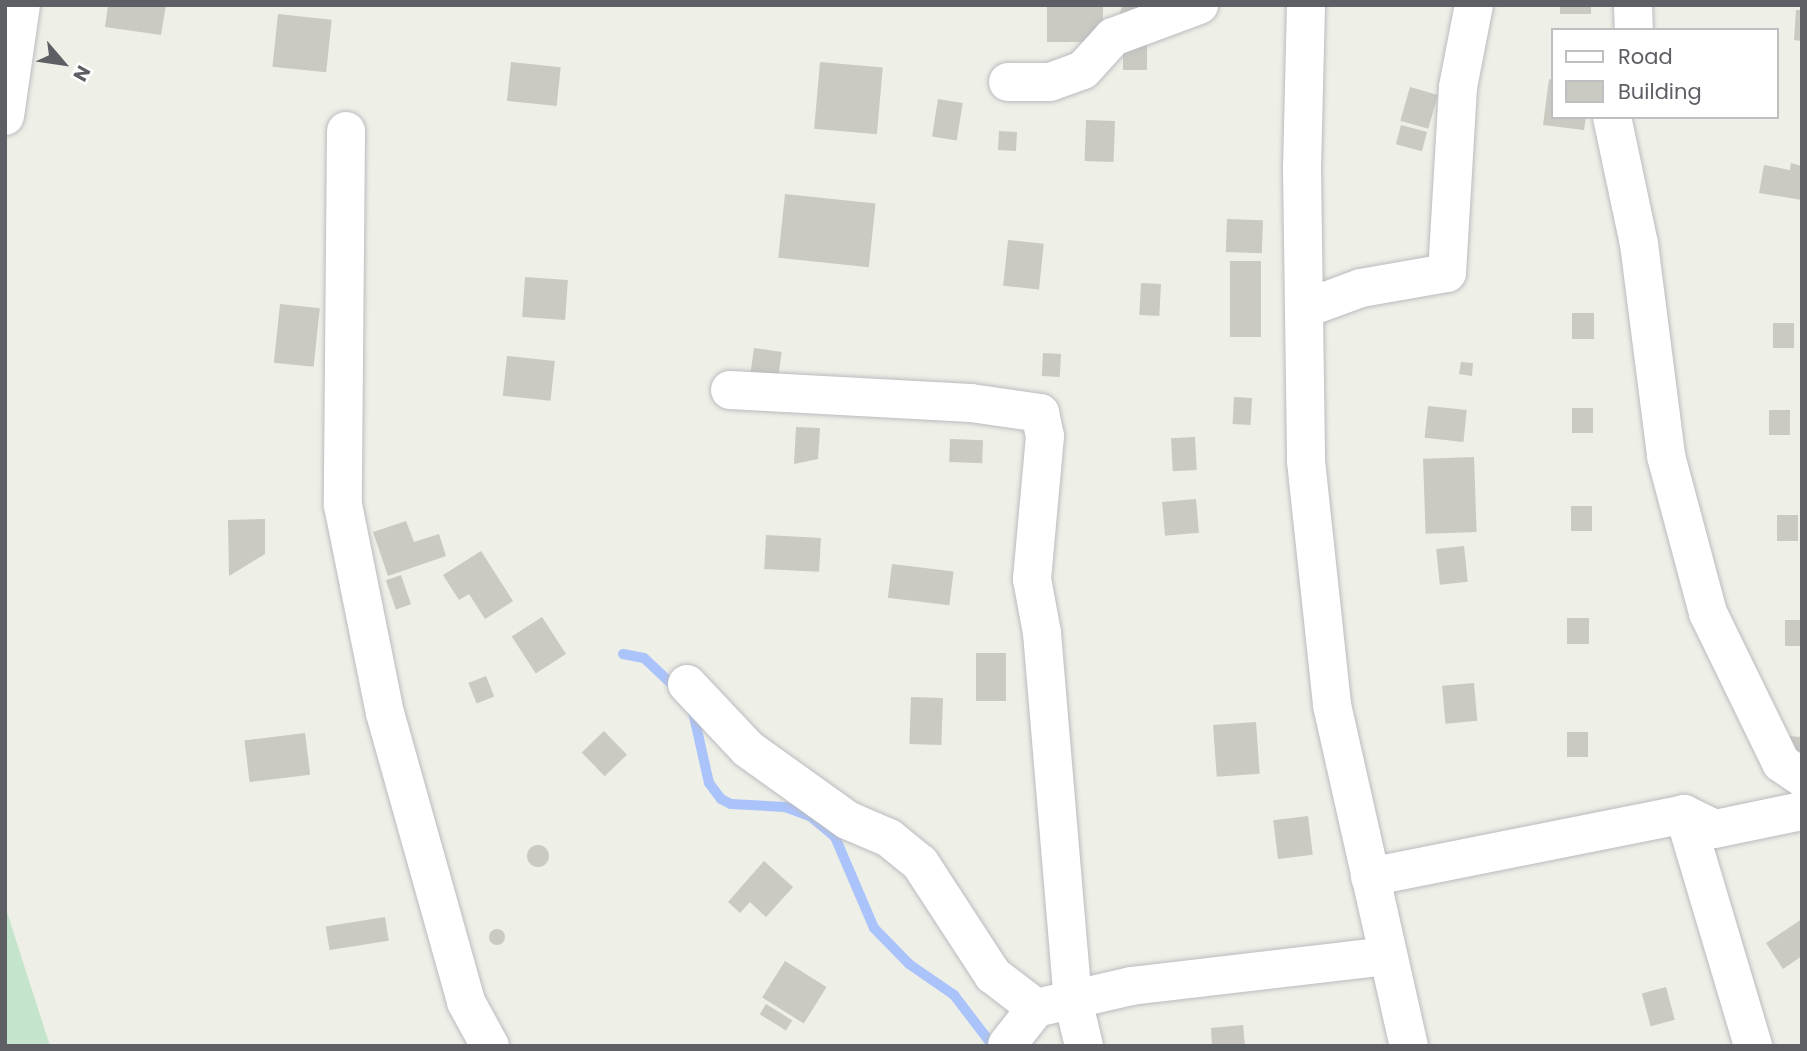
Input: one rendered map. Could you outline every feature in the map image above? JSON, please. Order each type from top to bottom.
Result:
[{"type":"street","points":[[5,117],[21,5]]},
{"type":"street","points":[[1008,82],[1050,82],[1083,70],[1113,37],[1199,5]]},
{"type":"street","points":[[1306,5],[1306,461],[1332,705],[1409,1046]]},
{"type":"street","points":[[1304,309],[1361,288],[1447,273],[1458,88],[1474,5]]},
{"type":"street","points":[[1633,5],[1634,28]]},
{"type":"street","points":[[1612,119],[1639,244],[1667,456],[1708,613],[1781,763],[1802,777]]},
{"type":"street","points":[[346,131],[343,505],[385,713],[466,1002],[490,1046]]},
{"type":"street","points":[[730,390],[971,403],[1040,413],[1045,436],[1032,579],[1042,633],[1054,1004]]},
{"type":"street","points":[[687,684],[748,749],[848,820],[889,838],[920,863],[993,975],[1054,1004],[1084,1046]]},
{"type":"street","points":[[1370,877],[1685,814],[1715,829],[1802,811]]},
{"type":"street","points":[[1685,814],[1753,1046]]},
{"type":"street","points":[[1007,1045],[1054,1004],[1131,986],[1388,956]]},
{"type":"green space","points":[[6,909],[50,1046],[5,1046]]},
{"type":"building","points":[[108,5],[166,5],[161,35],[105,27]]},
{"type":"building","points":[[1047,5],[1103,5],[1103,42],[1047,42]]},
{"type":"building","points":[[1123,5],[1137,5],[1139,9],[1119,15]]},
{"type":"building","points":[[1560,5],[1591,5],[1591,14],[1560,14]]},
{"type":"building","points":[[1796,10],[1802,10],[1802,41],[1794,40]]},
{"type":"building","points":[[278,14],[332,20],[326,72],[272,67]]},
{"type":"building","points":[[1123,38],[1147,38],[1147,70],[1123,70]]},
{"type":"building","points":[[511,62],[561,67],[557,106],[507,101]]},
{"type":"building","points":[[820,62],[883,67],[877,134],[814,129]]},
{"type":"building","points":[[1549,79],[1552,80],[1552,119],[1586,119],[1584,130],[1543,125]]},
{"type":"building","points":[[1410,87],[1438,95],[1428,129],[1400,121]]},
{"type":"building","points":[[938,99],[963,103],[957,140],[932,137]]},
{"type":"building","points":[[1086,120],[1115,121],[1114,162],[1085,161]]},
{"type":"building","points":[[1401,125],[1427,132],[1422,151],[1396,144]]},
{"type":"building","points":[[999,131],[1017,132],[1016,151],[998,150]]},
{"type":"building","points":[[1791,163],[1802,166],[1802,200],[1759,193],[1764,165],[1790,170]]},
{"type":"building","points":[[785,194],[876,204],[869,267],[778,258]]},
{"type":"building","points":[[1227,219],[1263,220],[1262,253],[1226,252]]},
{"type":"building","points":[[1008,240],[1044,244],[1039,290],[1003,286]]},
{"type":"building","points":[[1230,261],[1261,261],[1261,337],[1230,337]]},
{"type":"building","points":[[525,277],[568,280],[565,320],[522,317]]},
{"type":"building","points":[[1141,283],[1161,284],[1159,316],[1139,315]]},
{"type":"building","points":[[280,304],[320,308],[314,367],[274,363]]},
{"type":"building","points":[[1572,313],[1594,313],[1594,339],[1572,339]]},
{"type":"building","points":[[1773,323],[1794,323],[1794,348],[1773,348]]},
{"type":"building","points":[[754,348],[782,352],[777,387],[749,383]]},
{"type":"building","points":[[1043,353],[1061,354],[1060,377],[1042,376]]},
{"type":"building","points":[[507,356],[555,361],[551,401],[503,396]]},
{"type":"building","points":[[1461,362],[1473,363],[1472,376],[1459,374]]},
{"type":"building","points":[[1234,397],[1252,398],[1251,425],[1233,424]]},
{"type":"building","points":[[1428,406],[1467,410],[1463,442],[1425,438]]},
{"type":"building","points":[[1572,408],[1593,408],[1593,433],[1572,433]]},
{"type":"building","points":[[1769,410],[1790,410],[1790,435],[1769,435]]},
{"type":"building","points":[[796,427],[820,428],[818,459],[794,464]]},
{"type":"building","points":[[1195,437],[1197,470],[1173,471],[1171,438]]},
{"type":"building","points":[[950,439],[983,440],[982,463],[949,462]]},
{"type":"building","points":[[1474,457],[1477,532],[1426,534],[1423,459]]},
{"type":"building","points":[[1196,499],[1199,533],[1165,536],[1162,502]]},
{"type":"building","points":[[1571,506],[1592,506],[1592,531],[1571,531]]},
{"type":"building","points":[[1777,515],[1798,515],[1798,541],[1777,541]]},
{"type":"building","points":[[265,519],[265,554],[229,576],[228,520]]},
{"type":"building","points":[[406,521],[414,542],[439,534],[446,556],[388,576],[373,532]]},
{"type":"building","points":[[766,535],[821,538],[819,572],[764,569]]},
{"type":"building","points":[[1464,546],[1468,582],[1440,585],[1436,549]]},
{"type":"building","points":[[481,551],[513,601],[485,619],[469,594],[459,600],[443,575]]},
{"type":"building","points":[[892,564],[954,572],[949,605],[888,598]]},
{"type":"building","points":[[401,575],[411,604],[396,610],[386,580]]},
{"type":"building","points":[[542,617],[566,654],[536,674],[512,637]]},
{"type":"building","points":[[1567,618],[1589,618],[1589,644],[1567,644]]},
{"type":"building","points":[[1785,620],[1802,620],[1802,646],[1785,646]]},
{"type":"building","points":[[976,653],[1006,653],[1006,701],[976,701]]},
{"type":"building","points":[[486,676],[494,696],[477,704],[468,683]]},
{"type":"building","points":[[1474,683],[1477,721],[1445,724],[1442,686]]},
{"type":"building","points":[[911,697],[943,698],[941,745],[909,744]]},
{"type":"building","points":[[1256,722],[1260,774],[1217,777],[1213,725]]},
{"type":"building","points":[[604,731],[627,755],[605,776],[582,753]]},
{"type":"building","points":[[1567,732],[1588,732],[1588,757],[1567,757]]},
{"type":"building","points":[[305,733],[310,775],[250,782],[244,740]]},
{"type":"building","points":[[1788,736],[1802,737],[1802,762]]},
{"type":"building","points":[[1308,816],[1313,855],[1278,859],[1273,820]]},
{"type":"building","points":[[538,845],[546,848],[549,856],[546,864],[538,867],[530,864],[527,856],[530,848]]},
{"type":"building","points":[[764,861],[793,887],[766,917],[750,902],[740,913],[728,902]]},
{"type":"building","points":[[385,917],[389,941],[329,950],[326,926]]},
{"type":"building","points":[[1802,919],[1802,956],[1783,969],[1766,943]]},
{"type":"building","points":[[497,929],[503,931],[503,943],[497,945],[491,943],[489,937],[491,931]]},
{"type":"building","points":[[785,961],[827,987],[804,1023],[762,997]]},
{"type":"building","points":[[1666,987],[1675,1020],[1651,1026],[1642,993]]},
{"type":"building","points":[[766,1004],[792,1020],[786,1031],[760,1014]]},
{"type":"building","points":[[1243,1025],[1245,1046],[1212,1046],[1211,1028]]},
{"type":"waterway","points":[[623,654],[644,658],[676,688]]},
{"type":"waterway","points":[[693,712],[709,783],[721,799],[731,804],[785,807],[810,816],[835,837],[874,928],[909,964],[954,995],[993,1046]]}]
